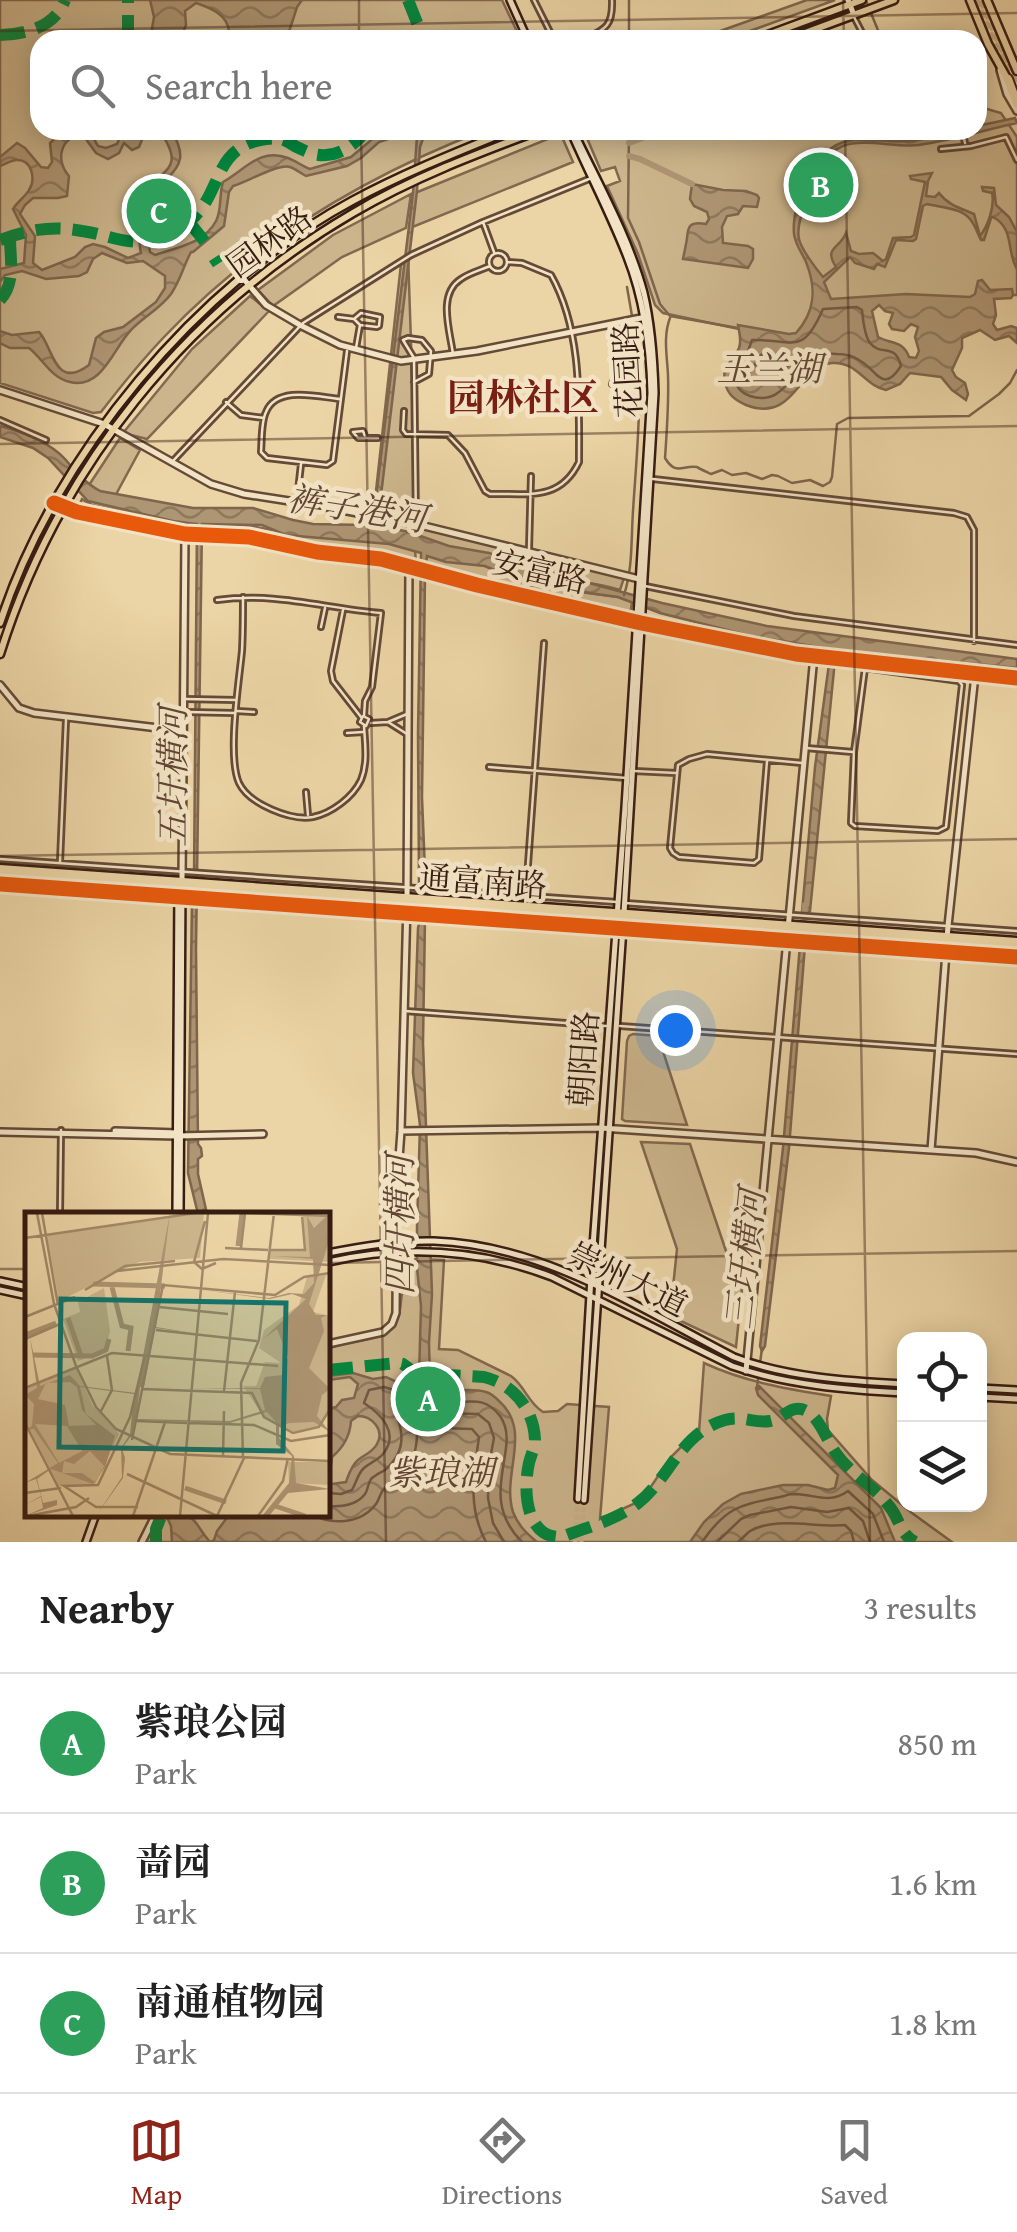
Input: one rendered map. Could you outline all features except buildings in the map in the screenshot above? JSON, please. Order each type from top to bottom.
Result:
[{"type":"highway","points":[[1008,79],[1017,103]]},
{"type":"main road","points":[[779,30],[862,0]]},
{"type":"main road","points":[[813,30],[894,0]]},
{"type":"main road","points":[[970,0],[984,30]]},
{"type":"main road","points":[[987,0],[1017,71]]},
{"type":"main road","points":[[987,38],[1017,94]]},
{"type":"main road","name":"园林路","points":[[58,505],[74,468],[104,424],[210,304],[278,249],[349,202],[486,140]]},
{"type":"main road","name":"园林路","points":[[58,505],[112,429],[180,348],[284,256],[353,212],[416,180],[515,140]]},
{"type":"main road","points":[[0,623],[42,523],[58,505]]},
{"type":"main road","points":[[0,654],[58,505]]},
{"type":"main road","name":"通富南路","points":[[0,871],[407,896],[525,909],[620,911],[1017,944]]},
{"type":"street","points":[[534,0],[549,30]]},
{"type":"street","points":[[603,30],[612,15],[612,0]]},
{"type":"street","points":[[513,1],[526,30]]},
{"type":"street","points":[[848,2],[861,30]]},
{"type":"street","points":[[1009,52],[1017,63]]},
{"type":"street","points":[[998,62],[1006,94],[1017,112]]},
{"type":"street","points":[[940,149],[1006,137],[1017,160]]},
{"type":"street","name":"花园路","points":[[576,140],[627,257],[646,317]]},
{"type":"street","name":"花园路","points":[[577,140],[644,292],[655,393],[639,622]]},
{"type":"street","points":[[171,463],[300,325],[411,255],[590,178]]},
{"type":"street","points":[[483,222],[494,254]]},
{"type":"street","points":[[494,254],[503,254],[507,262]]},
{"type":"street","points":[[490,266],[494,254]]},
{"type":"street","points":[[453,354],[446,308],[452,286],[490,266],[504,268],[507,262]]},
{"type":"street","points":[[404,412],[406,434],[448,436],[465,453],[490,494],[536,494],[564,485],[579,462],[579,376],[562,300],[551,274],[507,262]]},
{"type":"street","points":[[242,277],[266,304],[300,325],[347,347],[401,361],[646,317]]},
{"type":"street","points":[[338,316],[376,328],[380,317],[360,313],[354,319]]},
{"type":"street","points":[[356,350],[360,325]]},
{"type":"street","points":[[414,382],[428,374],[432,357],[422,340],[408,338],[403,340],[414,358],[414,382],[416,524]]},
{"type":"street","points":[[340,399],[286,395],[274,402],[266,411],[261,452],[267,458],[326,465],[332,461],[347,347]]},
{"type":"street","points":[[612,384],[618,368]]},
{"type":"street","points":[[0,390],[104,424],[212,484],[244,494],[416,524],[530,551],[641,587],[794,616],[1017,646]]},
{"type":"street","points":[[226,402],[241,415],[265,418]]},
{"type":"street","points":[[0,420],[46,440]]},
{"type":"street","points":[[365,436],[378,438]]},
{"type":"street","points":[[297,503],[301,462]]},
{"type":"street","points":[[530,476],[530,551]]},
{"type":"street","points":[[648,479],[968,517],[974,530],[974,641]]},
{"type":"street","name":"安富路","points":[[58,505],[184,534],[249,537],[317,552],[381,559],[639,622],[814,656],[1017,678]]},
{"type":"street","points":[[178,1212],[180,898],[187,883],[184,534]]},
{"type":"street","points":[[330,1343],[379,1333],[392,1324],[396,1313],[407,914],[409,566]]},
{"type":"street","points":[[244,597],[235,712],[240,784],[260,804],[282,814],[312,817],[342,804],[360,782],[368,718],[363,717],[334,681],[331,671],[343,610]]},
{"type":"street","points":[[217,600],[284,598],[381,613],[372,687],[360,724],[388,722],[408,713]]},
{"type":"street","points":[[321,627],[326,606]]},
{"type":"street","name":"朝阳路","points":[[594,1297],[599,1288],[610,1128],[639,622]]},
{"type":"street","points":[[525,909],[544,643]]},
{"type":"street","points":[[746,1372],[814,656]]},
{"type":"street","points":[[865,668],[958,681],[962,685],[946,827],[938,831],[850,823],[854,752],[865,668]]},
{"type":"street","points":[[930,1150],[948,926],[975,675]]},
{"type":"street","points":[[0,685],[19,708],[34,713],[183,730]]},
{"type":"street","points":[[183,699],[236,700]]},
{"type":"street","points":[[183,712],[254,712]]},
{"type":"street","points":[[60,864],[66,717]]},
{"type":"street","points":[[388,722],[408,734]]},
{"type":"street","points":[[348,733],[365,732]]},
{"type":"street","points":[[805,748],[854,752]]},
{"type":"street","points":[[767,761],[760,859],[754,863],[679,857],[673,853],[670,848],[676,773],[681,762],[706,754],[804,763]]},
{"type":"street","points":[[489,767],[676,773]]},
{"type":"street","points":[[306,792],[308,817]]},
{"type":"street","points":[[0,860],[60,864],[187,883],[407,896],[418,888],[526,896],[620,911],[790,915],[1017,931]]},
{"type":"street","points":[[0,884],[1017,957]]},
{"type":"street","name":"朝阳路","points":[[581,1499],[601,1128],[619,929]]},
{"type":"street","points":[[403,1011],[608,1026]]},
{"type":"street","points":[[616,1026],[1017,1054]]},
{"type":"street","points":[[402,1131],[610,1128],[930,1150],[1017,1162]]},
{"type":"street","points":[[0,1131],[264,1134]]},
{"type":"street","points":[[60,1212],[61,1132]]},
{"type":"street","name":"崇州大道","points":[[330,1253],[415,1241],[490,1248],[555,1266],[761,1367],[897,1383]]},
{"type":"street","name":"崇州大道","points":[[330,1262],[432,1251],[523,1266],[746,1372],[897,1392]]},
{"type":"street","points":[[0,1282],[25,1286]]},
{"type":"street","points":[[0,1290],[25,1295]]},
{"type":"street","points":[[987,1388],[1017,1390]]},
{"type":"street","points":[[987,1397],[1017,1399]]},
{"type":"street","points":[[84,1542],[93,1517]]},
{"type":"street","points":[[142,1542],[155,1517]]},
{"type":"shaded area","points":[[0,0],[502,0],[516,30],[30,30],[30,140],[460,140],[354,191],[274,242],[199,302],[148,354],[101,412],[93,413],[0,383]]},
{"type":"shaded area","points":[[807,0],[835,0],[752,30],[723,30]]},
{"type":"shaded area","points":[[987,109],[1001,113],[1017,137],[1017,295],[954,302],[855,302],[801,342],[663,313],[655,305],[638,254],[607,186],[620,181],[615,167],[601,171],[588,140],[987,140]]},
{"type":"shaded area","points":[[545,140],[563,140],[573,162],[410,228],[415,193]]},
{"type":"shaded area","points":[[411,194],[406,228],[342,257],[273,306],[258,290],[333,235]]},
{"type":"shaded area","points":[[408,254],[414,519],[374,509],[401,264]]},
{"type":"shaded area","points":[[250,296],[269,311],[147,439],[123,433],[192,349]]},
{"type":"shaded area","points":[[120,438],[140,450],[114,498],[99,494],[89,485]]},
{"type":"shaded area","points":[[82,499],[92,505],[205,525],[374,538],[415,548],[416,564],[386,555],[317,548],[250,533],[187,530],[78,508]]},
{"type":"shaded area","points":[[409,524],[624,578],[620,590],[551,577],[407,535]]},
{"type":"shaded area","points":[[423,551],[485,566],[530,585],[618,597],[632,602],[630,617],[423,567]]},
{"type":"shaded area","points":[[633,1034],[658,1036],[687,1125],[622,1119],[627,1041]]},
{"type":"shaded area","points":[[641,1142],[690,1144],[728,1257],[745,1259],[736,1347],[670,1316],[677,1249]]},
{"type":"shaded area","points":[[444,1260],[439,1349],[458,1350],[511,1376],[543,1412],[558,1411],[567,1404],[609,1407],[600,1519],[638,1502],[671,1457],[699,1432],[704,1363],[751,1380],[831,1396],[828,1430],[872,1480],[897,1501],[897,1512],[911,1512],[952,1542],[144,1542],[158,1517],[330,1517],[330,1348],[376,1337],[393,1326],[403,1289],[401,1261]]},
{"type":"water","points":[[150,0],[302,0],[290,30],[228,30],[222,17],[196,3],[185,11],[184,30],[152,30],[154,17]]},
{"type":"water","name":"玉兰湖","points":[[1015,118],[1017,123],[987,130],[987,124]]},
{"type":"water","points":[[69,140],[61,157],[69,176],[67,196],[33,198],[20,214],[35,236],[33,263],[42,270],[75,257],[93,244],[128,258],[141,253],[144,198],[171,163],[165,140],[176,140],[180,159],[151,208],[148,238],[150,252],[155,255],[205,235],[218,217],[223,182],[253,161],[278,155],[310,169],[351,157],[371,140],[385,140],[347,166],[306,176],[285,167],[233,186],[224,226],[191,252],[167,299],[131,330],[99,374],[81,383],[58,377],[29,348],[10,348],[0,343],[0,331],[12,335],[39,332],[61,370],[77,372],[89,365],[96,338],[123,327],[156,302],[165,288],[165,276],[143,261],[127,263],[102,253],[79,276],[46,279],[22,271],[5,275],[0,282],[0,269],[24,263],[26,235],[13,209],[29,190],[32,175],[29,166],[21,161],[0,166],[0,157],[17,143],[41,167],[48,168],[52,162],[50,143]]},
{"type":"water","points":[[87,140],[95,140],[98,146],[106,148],[119,140],[142,140],[132,150],[124,143],[119,153],[108,159],[96,153]]},
{"type":"water","points":[[417,140],[422,140],[380,526],[662,603],[767,626],[1017,659],[1017,668],[836,650],[810,911],[802,912],[831,649],[751,636],[660,613],[618,597],[530,585],[485,566],[427,556],[423,892],[419,884],[418,734],[421,553],[389,544],[286,535],[262,525],[202,524],[196,949],[198,1144],[202,1156],[198,1159],[198,1174],[207,1212],[198,1212],[188,1173],[197,524],[88,501],[48,458],[33,448],[0,437],[0,426],[51,447],[100,491],[193,508],[253,508],[313,524],[373,522]]},
{"type":"water","name":"玉兰湖","points":[[945,140],[919,145],[861,143],[843,146],[824,160],[798,233],[803,248],[823,277],[836,267],[831,255],[846,233],[851,251],[873,253],[883,261],[893,238],[914,235],[925,182],[910,176],[932,173],[926,196],[939,193],[974,214],[980,236],[993,204],[992,193],[982,187],[994,188],[996,205],[1017,232],[1017,269],[1000,222],[991,218],[981,240],[965,215],[927,204],[923,206],[916,239],[896,240],[885,267],[877,264],[874,269],[855,263],[850,257],[824,282],[831,299],[906,294],[970,297],[982,280],[990,290],[1012,289],[1011,298],[994,299],[993,324],[997,330],[1017,328],[1017,343],[1009,336],[995,340],[980,330],[962,338],[952,370],[965,383],[966,400],[941,377],[910,373],[900,384],[886,390],[841,363],[820,366],[775,407],[762,409],[732,397],[724,377],[740,345],[738,325],[796,333],[810,308],[812,282],[795,238],[794,222],[801,193],[816,165],[825,153],[848,141]],"holes":[[[879,305],[893,313],[889,324],[892,329],[904,331],[911,324],[918,327],[916,358],[909,357],[900,345],[878,337],[872,311]]]},
{"type":"water","points":[[692,184],[746,191],[759,198],[757,207],[743,206],[738,214],[727,216],[722,227],[723,243],[753,249],[748,268],[683,259],[689,228],[706,224],[709,219],[707,212],[694,206],[690,199]]},
{"type":"water","name":"紫琅湖","points":[[423,909],[423,1043],[432,1294],[430,1377],[439,1389],[488,1393],[509,1413],[515,1439],[510,1498],[523,1529],[537,1542],[210,1542],[228,1517],[330,1517],[330,1482],[346,1482],[356,1462],[377,1444],[379,1434],[372,1421],[358,1416],[351,1421],[346,1441],[332,1457],[330,1473],[330,1408],[354,1398],[358,1384],[350,1377],[330,1380],[330,1376],[353,1373],[373,1379],[386,1377],[399,1383],[419,1377],[420,1125],[413,1073],[418,928]]},
{"type":"water","points":[[800,945],[805,945],[789,1148],[762,1351],[760,1346],[783,1148]]},
{"type":"water","points":[[759,1386],[881,1508],[895,1542],[690,1542],[723,1504],[741,1494],[783,1485],[835,1488],[838,1475],[758,1395]]},
{"type":"water","points":[[167,1517],[194,1520],[210,1542],[172,1542]]},
{"type":"waterway","points":[[629,0],[629,30]]},
{"type":"waterway","points":[[866,1],[878,30]]},
{"type":"waterway","points":[[629,140],[628,218],[660,304],[670,316],[738,328]]},
{"type":"waterway","points":[[629,143],[637,140]]},
{"type":"waterway","points":[[629,156],[692,184]]},
{"type":"waterway","points":[[627,287],[632,316]]},
{"type":"waterway","points":[[670,318],[666,339],[665,458],[676,468],[697,467],[711,474],[722,470],[762,479],[772,475],[792,483],[810,480],[823,486],[832,477],[837,424],[848,418],[969,416],[999,394],[1017,370]]},
{"type":"waterway","points":[[624,595],[630,564],[639,418],[634,326]]},
{"type":"waterway","name":"三圩横河","points":[[804,921],[805,905]]},
{"type":"waterway","name":"三圩横河","points":[[759,1389],[762,1348]]},
{"type":"tunnel","points":[[975,0],[1017,87]]},
{"type":"tunnel","points":[[982,0],[1010,65]]},
{"type":"tunnel","points":[[575,1542],[578,1499]]},
{"type":"tunnel","points":[[581,1542],[584,1500]]},
{"type":"marked path","points":[[0,35],[20,33],[47,23],[65,0]]},
{"type":"marked path","points":[[128,0],[128,30]]},
{"type":"marked path","points":[[408,0],[420,30]]},
{"type":"marked path","points":[[0,240],[60,228],[128,241],[147,241],[174,233],[205,203],[234,153],[263,140]]},
{"type":"marked path","points":[[282,140],[320,155],[337,153],[357,140]]},
{"type":"marked path","points":[[189,222],[206,243]]},
{"type":"marked path","points":[[0,300],[10,278],[10,237]]},
{"type":"marked path","points":[[214,258],[218,264]]},
{"type":"marked path","points":[[330,1370],[398,1363],[415,1373],[484,1377],[504,1385],[531,1418],[535,1440],[527,1474],[527,1498],[534,1521],[550,1535],[562,1537],[630,1509],[649,1493],[686,1445],[710,1426],[731,1419],[770,1421],[799,1409],[815,1418],[841,1460],[883,1499],[915,1542]]},
{"type":"marked path","points":[[156,1542],[161,1517]]},
{"type":"cycle path","points":[[54,503],[77,512],[185,534],[249,537],[317,552],[381,559],[641,623],[796,654],[1017,678]]},
{"type":"cycle path","points":[[0,884],[1017,957]]},
{"type":"place","name":"啬园","points":[[821,185]]},
{"type":"place","name":"南通植物园","points":[[159,211]]},
{"type":"place","name":"紫琅公园","points":[[428,1399]]},
{"type":"district","name":"园林社区","points":[[523,397]]},
{"type":"water label","name":"裤子港河","points":[[357,508]]},
{"type":"water label","name":"五圩横河","points":[[172,777]]},
{"type":"water label","name":"四圩横河","points":[[399,1225]]}]
